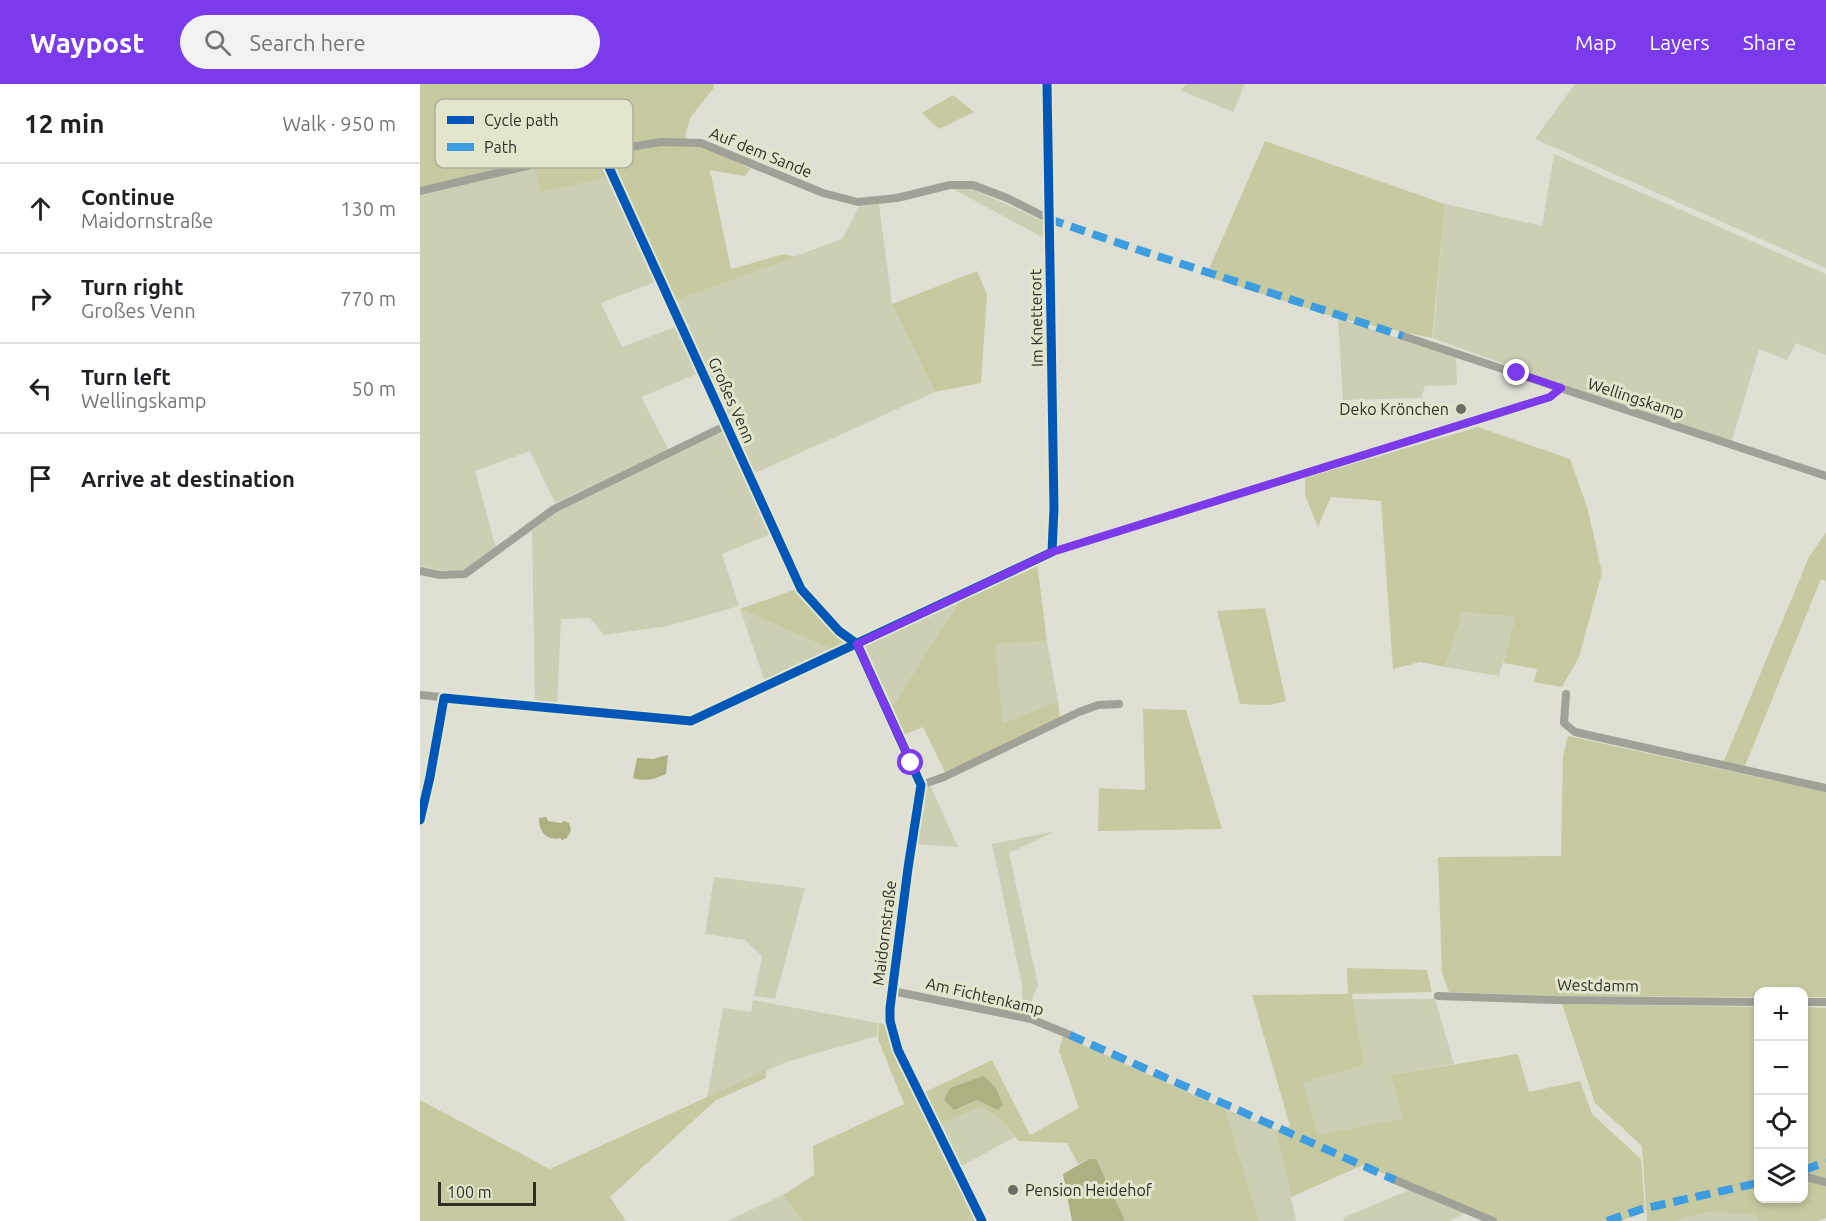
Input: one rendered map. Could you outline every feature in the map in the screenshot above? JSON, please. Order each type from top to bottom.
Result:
[{"type":"street","name":"Im Knetterort","points":[[1047,84],[1054,508],[1052,552]]},
{"type":"street","name":"Auf dem Sande","points":[[633,147],[661,142],[701,143],[823,193],[858,202],[897,198],[950,185],[973,185],[1007,198],[1049,219]]},
{"type":"street","name":"Auf dem Sande","points":[[420,191],[518,168]]},
{"type":"street","name":"Großes Venn","points":[[609,168],[801,589],[839,631],[857,644]]},
{"type":"street","name":"Wellingskamp","points":[[1403,336],[1826,476]]},
{"type":"street","points":[[420,695],[691,721],[1052,552],[1550,397],[1561,388]]},
{"type":"street","name":"Großes Venn","points":[[420,571],[440,575],[465,574],[554,509],[727,425]]},
{"type":"street","points":[[857,644],[921,785],[944,777],[1079,712],[1098,705],[1119,704]]},
{"type":"street","points":[[1566,693],[1564,723],[1575,732],[1826,788]]},
{"type":"street","points":[[420,820],[444,698]]},
{"type":"street","name":"Maidornstraße","points":[[921,785],[908,868],[890,1021],[898,1050],[982,1221]]},
{"type":"street","name":"Am Fichtenkamp","points":[[892,991],[1031,1019],[1070,1035]]},
{"type":"street","name":"Westdamm","points":[[1437,996],[1754,1002]]},
{"type":"street","points":[[1808,1002],[1826,1002]]},
{"type":"street","points":[[1808,1178],[1826,1182]]},
{"type":"street","points":[[1395,1180],[1493,1221]]},
{"type":"shaded area","points":[[420,84],[714,84],[713,89],[690,118],[685,137],[751,169],[745,176],[710,170],[731,269],[784,254],[795,257],[674,301],[611,176],[542,192],[534,168],[420,194]]},
{"type":"shaded area","points":[[1187,84],[1245,84],[1233,112],[1180,90]]},
{"type":"shaded area","points":[[1575,84],[1823,84],[1826,87],[1826,268],[1535,139]]},
{"type":"shaded area","points":[[953,95],[974,112],[939,129],[922,113]]},
{"type":"shaded area","points":[[1265,141],[1445,204],[1432,338],[1338,318],[1206,276]]},
{"type":"shaded area","points":[[1554,154],[1826,274],[1826,355],[1796,343],[1787,360],[1759,349],[1732,441],[1592,396],[1433,338],[1445,204],[1542,226]]},
{"type":"shaded area","points":[[530,168],[611,176],[655,282],[601,303],[622,347],[678,326],[699,373],[641,397],[669,450],[555,503],[530,451],[475,471],[496,548],[465,570],[439,570],[420,566],[420,196]]},
{"type":"shaded area","points":[[951,188],[973,189],[1045,222],[1046,239]]},
{"type":"shaded area","points":[[879,204],[892,304],[935,392],[753,474],[674,301],[842,239],[859,207]]},
{"type":"shaded area","points":[[977,271],[987,295],[981,383],[935,392],[892,304]]},
{"type":"shaded area","points":[[1338,318],[1456,358],[1457,385],[1425,386],[1421,398],[1343,400]]},
{"type":"shaded area","points":[[1478,427],[1570,459],[1588,510],[1602,573],[1579,657],[1562,687],[1534,682],[1537,669],[1503,663],[1515,617],[1462,612],[1445,667],[1420,662],[1393,669],[1381,501],[1331,497],[1318,527],[1305,495],[1305,478]]},
{"type":"shaded area","points":[[723,432],[771,534],[722,554],[739,606],[668,626],[604,635],[590,618],[561,619],[557,706],[535,702],[532,531],[555,513]]},
{"type":"shaded area","points":[[1826,532],[1826,581],[1821,579],[1745,766],[1724,761],[1809,557]]},
{"type":"shaded area","points":[[1037,563],[1047,641],[995,644],[1003,723],[1058,701],[1060,718],[945,772],[923,727],[903,735],[891,708],[962,598]]},
{"type":"shaded area","points":[[797,589],[848,642],[833,650],[740,609]]},
{"type":"shaded area","points":[[962,598],[891,708],[861,646]]},
{"type":"shaded area","points":[[1265,608],[1286,701],[1270,705],[1240,704],[1217,611]]},
{"type":"shaded area","points":[[740,609],[833,650],[765,682]]},
{"type":"shaded area","points":[[1461,612],[1515,617],[1499,676],[1445,667]]},
{"type":"shaded area","points":[[1047,641],[1058,701],[1003,723],[994,644]]},
{"type":"shaded area","points":[[1143,709],[1186,710],[1222,829],[1098,831],[1099,788],[1145,790]]},
{"type":"shaded area","points":[[1568,736],[1826,792],[1826,997],[1808,997],[1808,987],[1754,987],[1754,997],[1559,996],[1449,992],[1442,973],[1438,857],[1561,856],[1563,756]]},
{"type":"shaded area","points":[[668,755],[666,774],[642,780],[633,778],[637,758],[653,759]]},
{"type":"shaded area","points":[[930,785],[958,847],[916,844],[925,787]]},
{"type":"shaded area","points":[[546,817],[548,821],[569,823],[571,830],[567,838],[555,839],[544,834],[539,818]]},
{"type":"shaded area","points":[[1056,831],[1009,853],[1038,985],[1029,1008],[1022,1007],[1022,985],[992,844]]},
{"type":"shaded area","points":[[714,877],[805,888],[775,999],[754,996],[762,956],[745,940],[705,934]]},
{"type":"shaded area","points":[[1347,968],[1427,970],[1432,992],[1352,994],[1364,1065],[1303,1083],[1318,1135],[1403,1118],[1390,1075],[1518,1054],[1529,1092],[1580,1081],[1592,1114],[1641,1159],[1645,1212],[1621,1221],[1499,1221],[1363,1165],[1291,1197],[1276,1130],[1290,1126],[1252,995],[1348,994]]},
{"type":"shaded area","points":[[1353,999],[1435,999],[1454,1064],[1390,1075],[1403,1118],[1318,1136],[1302,1083],[1364,1065]]},
{"type":"shaded area","points":[[753,1000],[878,1023],[877,1036],[786,1062],[707,1098],[723,1008],[751,1012]]},
{"type":"shaded area","points":[[1562,1004],[1754,1007],[1754,1203],[1808,1203],[1808,1007],[1826,1008],[1826,1218],[1818,1221],[1761,1221],[1754,1214],[1705,1212],[1676,1221],[1647,1221],[1642,1146],[1595,1103]]},
{"type":"shaded area","points":[[879,1023],[886,1024],[888,1038],[978,1221],[803,1221],[783,1195],[814,1175],[813,1146],[904,1104],[878,1039]]},
{"type":"shaded area","points":[[1063,1036],[1225,1109],[1259,1221],[1125,1221],[1089,1159],[1078,1164],[1067,1143],[1019,1141],[1000,1119],[980,1107],[938,1125],[923,1093],[992,1060],[1030,1135],[1079,1108],[1059,1051]]},
{"type":"shaded area","points":[[766,1070],[766,1078],[716,1100],[610,1197],[626,1221],[420,1221],[420,1100],[550,1169]]},
{"type":"shaded area","points":[[984,1076],[996,1088],[1003,1105],[998,1110],[977,1100],[954,1110],[944,1100],[950,1088]]},
{"type":"shaded area","points":[[980,1107],[1000,1119],[1015,1137],[960,1167],[938,1125]]},
{"type":"shaded area","points":[[1225,1109],[1276,1130],[1296,1221],[1259,1221]]},
{"type":"shaded area","points":[[1089,1159],[1096,1159],[1125,1221],[1072,1221],[1063,1174]]},
{"type":"shaded area","points":[[1409,1190],[1465,1213],[1450,1221],[1344,1221],[1343,1218]]},
{"type":"shaded area","points":[[783,1195],[803,1221],[727,1221]]},
{"type":"shaded area","points":[[1705,1212],[1755,1214],[1761,1221],[1676,1221]]},
{"type":"marked path","points":[[1049,219],[1403,336]]},
{"type":"marked path","points":[[1070,1035],[1395,1180]]},
{"type":"marked path","points":[[1808,1169],[1826,1162]]},
{"type":"marked path","points":[[1607,1221],[1642,1209],[1754,1184]]},
{"type":"cycle path","points":[[420,820],[444,698],[691,721],[1052,552],[1054,508],[1047,84]]},
{"type":"cycle path","points":[[609,168],[801,589],[839,631],[857,644],[921,785],[908,868],[890,1021],[898,1050],[982,1221]]},
{"type":"place","name":"Deko Krönchen","points":[[1461,409]]},
{"type":"place","name":"Pension Heidehof","points":[[1013,1190]]},
{"type":"route","points":[[911,763],[857,644],[1052,552],[1550,397],[1561,388],[1517,373]]}]
